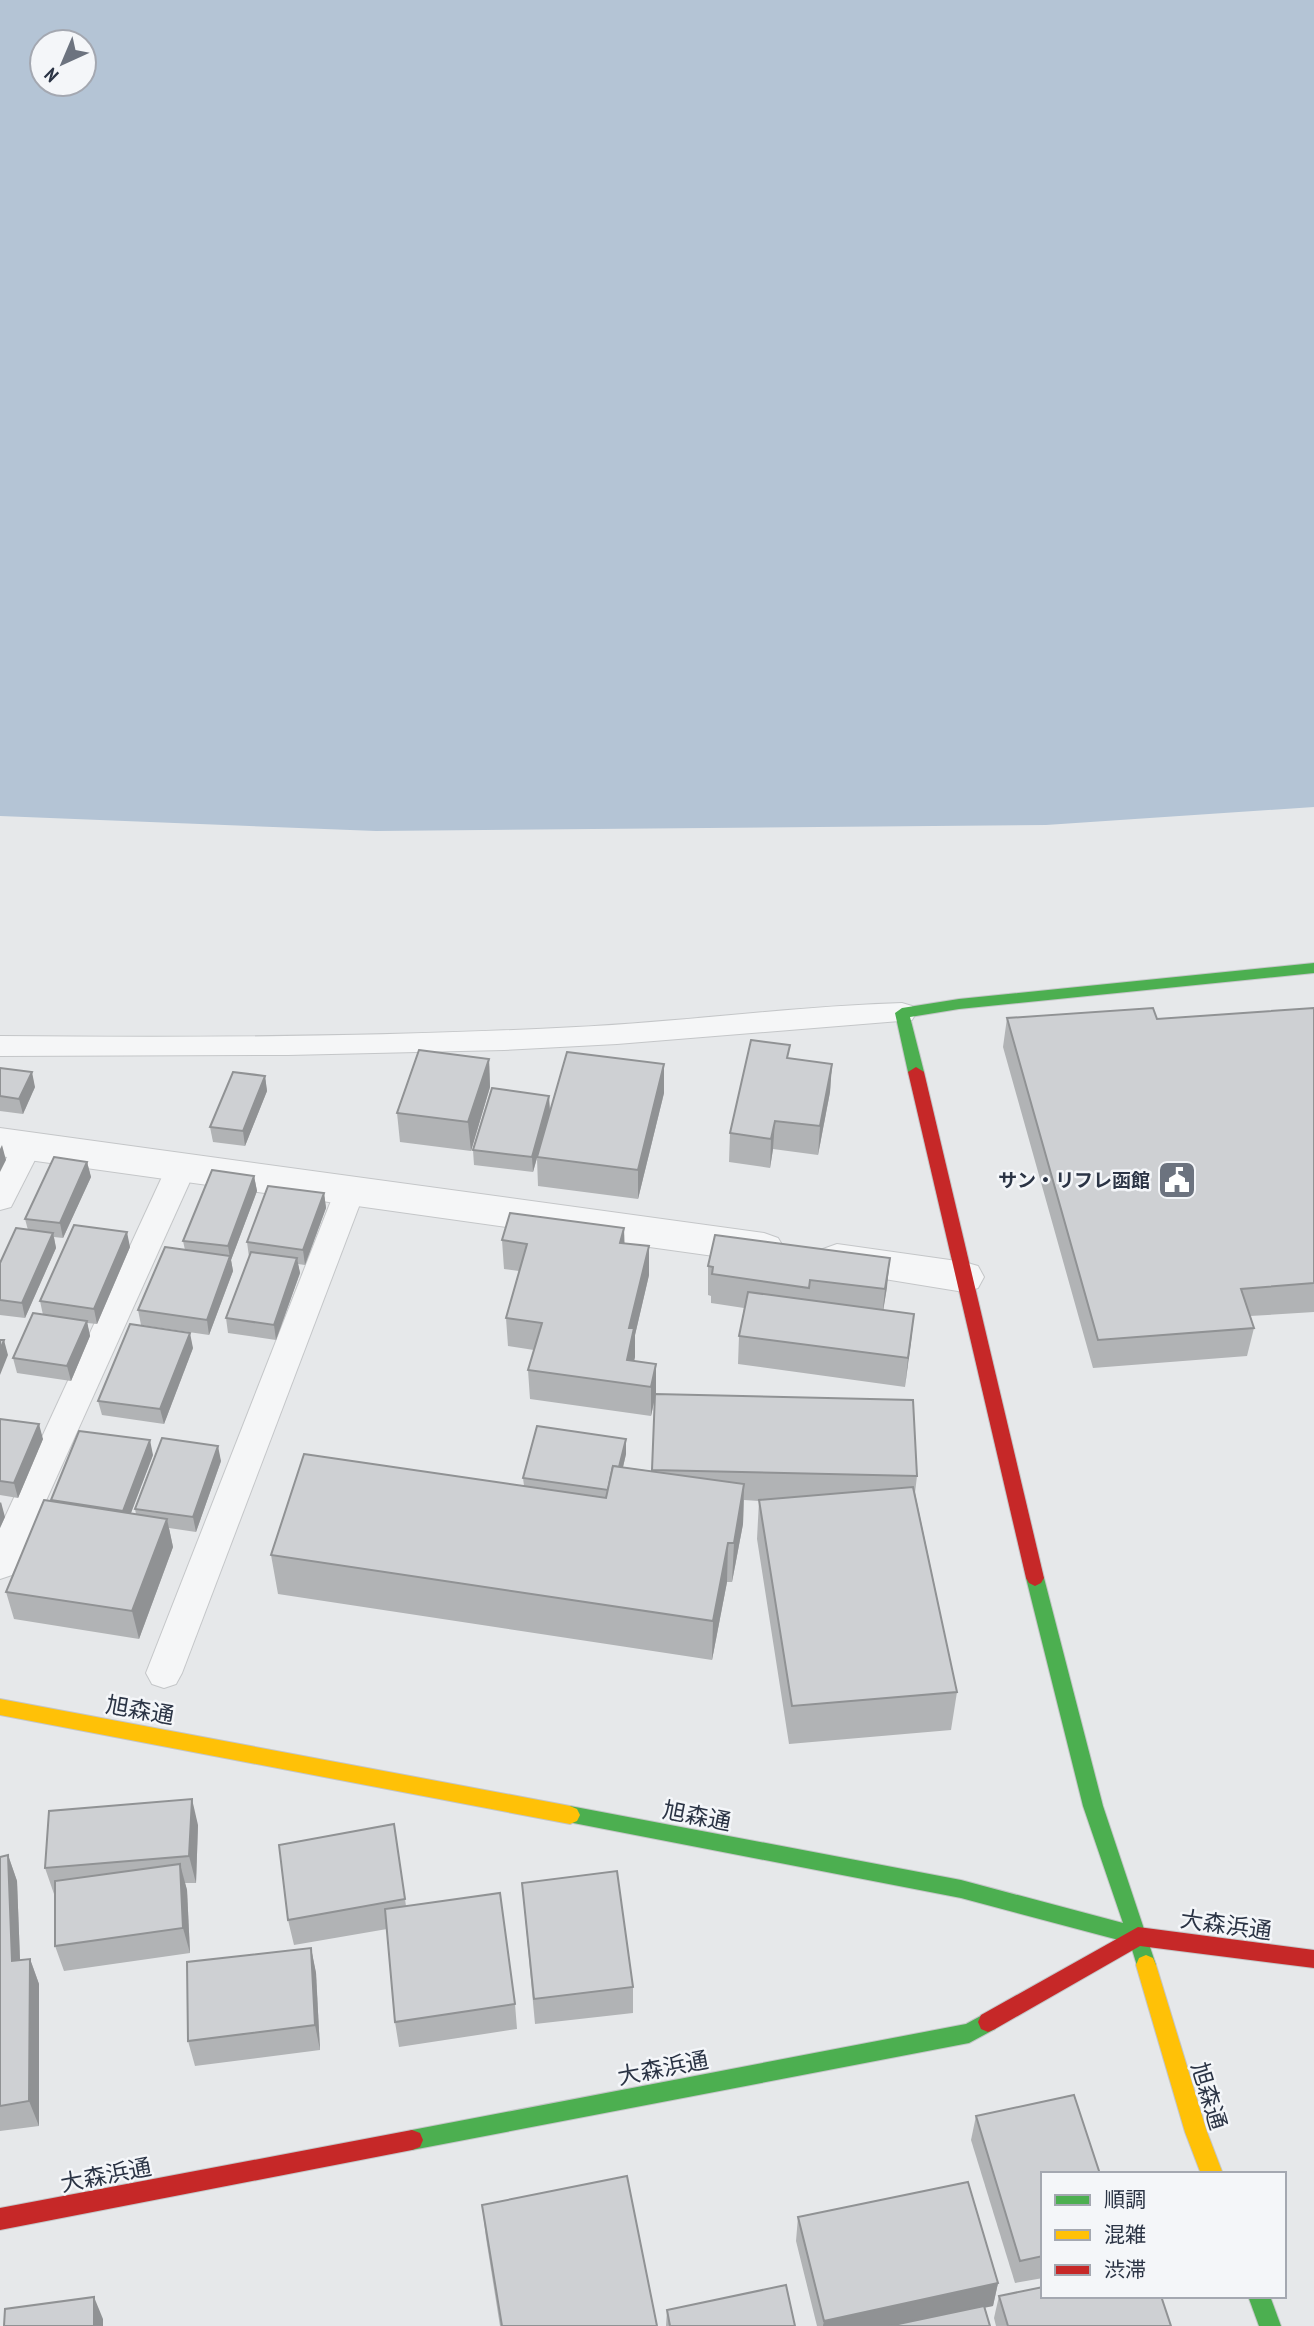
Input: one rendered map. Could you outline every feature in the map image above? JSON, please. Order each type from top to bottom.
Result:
[{"type":"street","points":[[1138,1936],[1093,1806],[1033,1572],[902,1013],[959,1004],[1314,968]]},
{"type":"street","points":[[14,1144],[351,1188],[964,1277]]},
{"type":"street","name":"旭森通","points":[[0,1707],[961,1889],[1138,1936],[1196,2132],[1211,2172]]},
{"type":"street","name":"大森浜通","points":[[0,2219],[969,2033],[1138,1936],[1314,1959]]},
{"type":"street","points":[[1260,2298],[1270,2326]]},
{"type":"lane","points":[[0,1046],[225,1049],[565,1038],[843,1013],[902,1013]]},
{"type":"lane","points":[[0,1199],[14,1144]]},
{"type":"lane","points":[[0,1565],[181,1166]]},
{"type":"lane","points":[[164,1673],[351,1188]]},
{"type":"water","points":[[0,0],[1314,0],[1314,807],[1046,825],[376,831],[0,816]]},
{"type":"building","name":"サン・リフレ函館","points":[[1153,1008],[1157,1019],[1314,1008],[1314,1283],[1241,1289],[1254,1328],[1098,1340],[1007,1018]]},
{"type":"building","points":[[751,1040],[790,1045],[787,1058],[832,1064],[820,1126],[775,1121],[771,1139],[730,1133]]},
{"type":"building","points":[[419,1050],[489,1059],[468,1122],[397,1113]]},
{"type":"building","points":[[567,1052],[664,1064],[638,1170],[537,1157]]},
{"type":"building","points":[[0,1068],[32,1072],[19,1099],[0,1096]]},
{"type":"building","points":[[233,1072],[265,1076],[243,1131],[210,1127]]},
{"type":"building","points":[[492,1088],[549,1096],[532,1157],[473,1150]]},
{"type":"building","points":[[54,1157],[87,1162],[60,1223],[25,1219]]},
{"type":"building","points":[[212,1170],[254,1176],[228,1246],[183,1241]]},
{"type":"building","points":[[268,1186],[324,1193],[303,1250],[247,1242]]},
{"type":"building","points":[[510,1213],[624,1228],[620,1243],[649,1246],[629,1328],[634,1328],[627,1360],[656,1364],[651,1387],[528,1370],[542,1323],[506,1318],[527,1244],[502,1240]]},
{"type":"building","points":[[74,1225],[127,1232],[94,1309],[40,1301]]},
{"type":"building","points":[[16,1228],[53,1233],[22,1303],[0,1300],[0,1263]]},
{"type":"building","points":[[715,1235],[890,1258],[885,1289],[810,1280],[809,1288],[712,1274],[713,1267],[708,1266]]},
{"type":"building","points":[[165,1247],[230,1256],[207,1320],[138,1310]]},
{"type":"building","points":[[251,1252],[297,1258],[274,1325],[226,1318]]},
{"type":"building","points":[[748,1292],[914,1314],[908,1358],[739,1336]]},
{"type":"building","points":[[33,1313],[87,1321],[67,1366],[13,1358]]},
{"type":"building","points":[[130,1324],[190,1333],[160,1409],[98,1401]]},
{"type":"building","points":[[655,1394],[913,1400],[917,1476],[652,1470]]},
{"type":"building","points":[[0,1419],[39,1424],[14,1483],[0,1481]]},
{"type":"building","points":[[537,1426],[626,1439],[619,1467],[613,1466],[608,1490],[523,1478]]},
{"type":"building","points":[[79,1431],[150,1440],[123,1511],[51,1500]]},
{"type":"building","points":[[162,1438],[218,1446],[193,1517],[135,1509]]},
{"type":"building","points":[[304,1454],[606,1498],[613,1466],[744,1484],[734,1543],[728,1543],[713,1621],[271,1555]]},
{"type":"building","points":[[913,1487],[957,1692],[792,1706],[759,1500]]},
{"type":"building","points":[[44,1500],[167,1519],[132,1611],[6,1592]]},
{"type":"building","points":[[192,1799],[189,1856],[45,1868],[49,1811]]},
{"type":"building","points":[[394,1824],[405,1899],[288,1920],[279,1845]]},
{"type":"building","points":[[8,1855],[12,1961],[30,1959],[29,2101],[0,2106],[0,1857]]},
{"type":"building","points":[[180,1864],[183,1928],[55,1946],[55,1881]]},
{"type":"building","points":[[617,1871],[633,1987],[534,1999],[522,1883]]},
{"type":"building","points":[[500,1893],[515,2004],[395,2022],[385,1909]]},
{"type":"building","points":[[311,1948],[315,2025],[188,2041],[187,1962]]},
{"type":"building","points":[[1074,2095],[1099,2172],[1041,2172],[1041,2256],[1020,2261],[976,2116]]},
{"type":"building","points":[[627,2176],[657,2326],[502,2326],[482,2205]]},
{"type":"building","points":[[968,2182],[998,2283],[824,2321],[798,2217]]},
{"type":"building","points":[[786,2285],[795,2326],[670,2326],[667,2310]]},
{"type":"building","points":[[1041,2287],[1041,2298],[1162,2298],[1171,2326],[1008,2326],[999,2296]]},
{"type":"building","points":[[94,2297],[94,2326],[4,2326],[5,2309]]},
{"type":"building","points":[[984,2306],[990,2326],[889,2326]]},
{"type":"traffic: fast","points":[[916,1072],[902,1013],[959,1004],[1314,968]]},
{"type":"traffic: fast","points":[[1035,1578],[1093,1806],[1138,1936]]},
{"type":"traffic: fast","points":[[570,1815],[961,1889],[1138,1936],[1146,1965]]},
{"type":"traffic: fast","points":[[412,2140],[969,2033],[988,2022]]},
{"type":"traffic: fast","points":[[1260,2298],[1270,2326]]},
{"type":"traffic: slow","points":[[0,1707],[570,1815]]},
{"type":"traffic: slow","points":[[1146,1965],[1196,2132],[1211,2172]]},
{"type":"traffic: jam","points":[[916,1072],[1035,1578]]},
{"type":"traffic: jam","points":[[988,2022],[1138,1936],[1314,1959]]},
{"type":"traffic: jam","points":[[0,2219],[412,2140]]},
{"type":"place","name":"サン・リフレ函館","points":[[1177,1180]]}]
